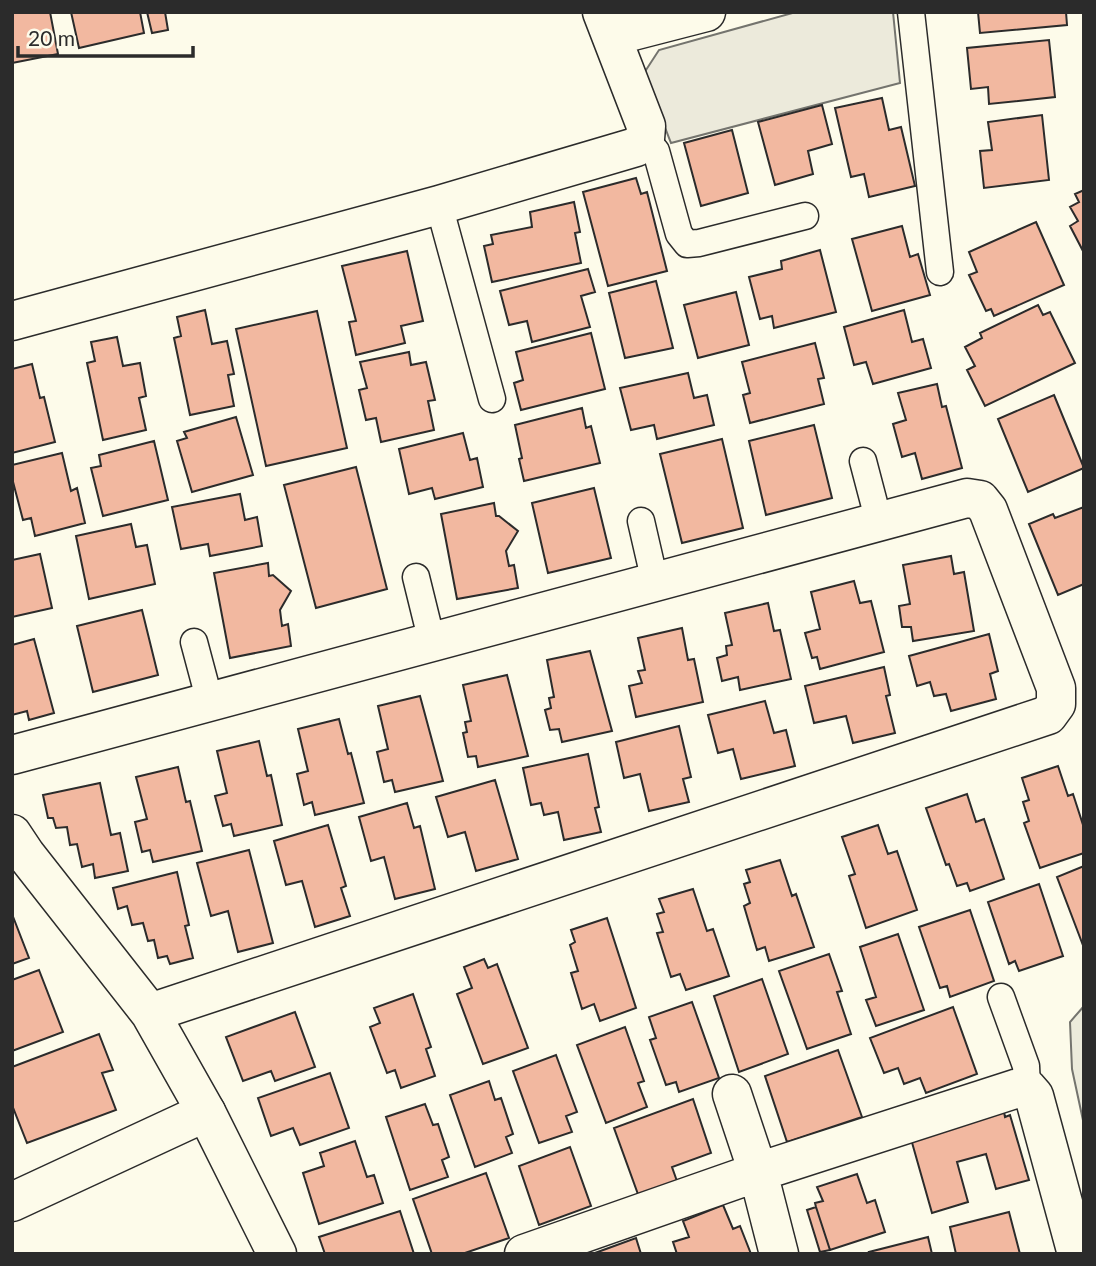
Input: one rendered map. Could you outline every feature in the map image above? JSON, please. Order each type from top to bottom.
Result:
[{"type":"street","points":[[12,321],[439,205],[636,147],[645,139],[646,126],[607,24],[706,12]]},
{"type":"street","points":[[12,755],[967,498],[980,500],[988,509],[1056,688],[1056,704],[1048,715],[150,1013]]},
{"type":"street","points":[[17,850],[150,1013],[206,1112],[277,1254]]},
{"type":"street","points":[[524,1254],[758,1172],[1015,1089],[1027,1088],[1034,1096],[1077,1254]]},
{"type":"street","points":[[732,1094],[758,1172],[779,1254]]},
{"type":"street","points":[[12,1202],[206,1112]]},
{"type":"lane","points":[[911,12],[940,272]]},
{"type":"lane","points":[[645,139],[656,151],[679,233],[687,244],[805,216]]},
{"type":"lane","points":[[439,205],[492,399]]},
{"type":"lane","points":[[863,461],[879,522]]},
{"type":"lane","points":[[641,521],[655,582]]},
{"type":"lane","points":[[416,577],[432,642]]},
{"type":"lane","points":[[194,642],[211,702]]},
{"type":"lane","points":[[1001,997],[1026,1066],[1027,1088]]},
{"type":"shaded area","points":[[796,12],[893,12],[900,83],[671,143],[644,73],[659,50]]},
{"type":"shaded area","points":[[1084,1006],[1084,1125],[1072,1069],[1070,1022]]},
{"type":"building","points":[[12,12],[50,12],[58,54],[12,63]]},
{"type":"building","points":[[71,12],[140,12],[144,33],[79,48]]},
{"type":"building","points":[[147,12],[165,12],[168,30],[152,33]]},
{"type":"building","points":[[978,12],[1066,12],[1067,25],[980,33]]},
{"type":"building","points":[[1049,40],[1055,97],[989,104],[988,87],[971,89],[967,48]]},
{"type":"building","points":[[882,98],[889,130],[901,127],[915,186],[869,197],[864,174],[851,177],[835,108]]},
{"type":"building","points":[[822,105],[832,144],[808,151],[813,174],[775,185],[758,122]]},
{"type":"building","points":[[1042,115],[1049,180],[984,188],[980,151],[992,150],[988,122]]},
{"type":"building","points":[[732,130],[748,193],[701,206],[684,143]]},
{"type":"building","points":[[636,178],[641,194],[647,192],[667,271],[608,286],[583,192]]},
{"type":"building","points":[[1084,190],[1083,251],[1070,226],[1078,221],[1070,207],[1079,202],[1075,194]]},
{"type":"building","points":[[574,202],[580,232],[575,233],[581,263],[492,282],[484,246],[493,244],[491,235],[532,227],[530,212]]},
{"type":"building","points":[[1036,222],[1064,285],[994,316],[991,309],[986,311],[969,275],[977,272],[969,252]]},
{"type":"building","points":[[902,226],[910,257],[918,254],[930,295],[872,311],[852,239]]},
{"type":"building","points":[[820,250],[836,312],[774,328],[772,316],[760,319],[749,277],[782,269],[781,261]]},
{"type":"building","points":[[407,251],[423,321],[401,326],[405,343],[356,355],[349,322],[356,321],[342,266]]},
{"type":"building","points":[[588,269],[595,292],[581,296],[590,327],[532,342],[527,321],[509,325],[500,291]]},
{"type":"building","points":[[656,281],[673,348],[625,358],[609,293]]},
{"type":"building","points":[[736,292],[749,345],[698,358],[684,305]]},
{"type":"building","points":[[1038,305],[1043,315],[1050,312],[1075,363],[985,406],[967,370],[975,366],[965,347],[982,338],[980,333]]},
{"type":"building","points":[[205,310],[212,344],[227,341],[234,374],[228,375],[234,406],[190,415],[174,338],[181,336],[177,317]]},
{"type":"building","points":[[904,310],[912,342],[923,339],[931,368],[873,384],[866,362],[854,365],[844,327]]},
{"type":"building","points":[[317,311],[347,448],[266,466],[236,329]]},
{"type":"building","points":[[591,333],[605,389],[521,410],[514,383],[523,380],[516,352]]},
{"type":"building","points":[[117,337],[123,366],[140,363],[146,396],[139,398],[146,430],[103,440],[87,363],[95,361],[91,342]]},
{"type":"building","points":[[815,343],[824,378],[818,379],[824,404],[750,423],[743,395],[750,393],[742,362]]},
{"type":"building","points":[[409,352],[411,365],[426,362],[435,400],[428,401],[434,430],[381,442],[376,418],[366,420],[359,390],[367,388],[360,362]]},
{"type":"building","points":[[32,364],[40,398],[44,397],[55,442],[12,453],[12,369]]},
{"type":"building","points":[[688,373],[694,398],[707,395],[714,425],[657,439],[654,425],[631,430],[620,388]]},
{"type":"building","points":[[937,384],[942,407],[946,406],[962,468],[922,479],[915,453],[902,457],[893,424],[906,420],[898,393]]},
{"type":"building","points":[[1054,395],[1084,468],[1028,492],[998,419]]},
{"type":"building","points":[[582,408],[586,428],[591,426],[600,463],[524,481],[515,425]]},
{"type":"building","points":[[236,417],[253,475],[192,492],[177,441],[187,438],[184,432]]},
{"type":"building","points":[[814,425],[832,498],[766,515],[749,441]]},
{"type":"building","points":[[463,433],[470,460],[477,458],[483,487],[435,499],[432,488],[409,494],[399,449]]},
{"type":"building","points":[[722,439],[743,528],[682,543],[660,454]]},
{"type":"building","points":[[154,441],[168,500],[103,516],[91,468],[101,466],[99,455]]},
{"type":"building","points":[[62,453],[71,491],[77,488],[85,523],[35,536],[31,518],[23,520],[12,478],[12,465]]},
{"type":"building","points":[[356,467],[387,589],[316,608],[284,485]]},
{"type":"building","points":[[594,488],[611,558],[548,573],[532,503]]},
{"type":"building","points":[[240,494],[245,520],[257,517],[262,546],[210,556],[208,544],[181,549],[172,507]]},
{"type":"building","points":[[494,503],[496,516],[518,531],[506,551],[509,566],[514,565],[518,588],[457,599],[441,514]]},
{"type":"building","points":[[1084,507],[1084,584],[1058,595],[1029,524],[1053,514],[1055,518]]},
{"type":"building","points":[[131,524],[136,547],[147,545],[155,584],[89,599],[76,536]]},
{"type":"building","points":[[40,554],[52,608],[12,617],[12,560]]},
{"type":"building","points":[[951,556],[954,574],[964,572],[974,631],[913,641],[911,627],[902,627],[899,606],[910,604],[903,565]]},
{"type":"building","points":[[268,563],[269,576],[273,575],[291,591],[280,610],[282,626],[288,624],[291,646],[230,658],[214,573]]},
{"type":"building","points":[[854,581],[860,603],[871,601],[884,652],[820,669],[817,657],[812,658],[805,633],[820,629],[811,592]]},
{"type":"building","points":[[768,603],[774,631],[780,630],[791,679],[740,690],[738,677],[722,681],[717,658],[727,655],[726,646],[732,645],[725,613]]},
{"type":"building","points":[[142,610],[158,675],[93,692],[77,626]]},
{"type":"building","points":[[682,628],[688,660],[694,659],[703,702],[636,717],[629,686],[642,683],[638,671],[645,670],[638,638]]},
{"type":"building","points":[[989,634],[998,671],[990,674],[996,699],[951,711],[946,694],[934,696],[930,682],[917,686],[909,656]]},
{"type":"building","points":[[34,639],[54,713],[29,720],[27,711],[12,715],[12,645]]},
{"type":"building","points":[[590,651],[612,731],[562,742],[559,729],[550,730],[545,710],[551,708],[549,698],[554,697],[547,660]]},
{"type":"building","points":[[884,667],[890,695],[886,696],[895,733],[853,743],[846,716],[814,723],[805,686]]},
{"type":"building","points":[[507,675],[528,756],[478,767],[476,756],[468,757],[463,733],[467,732],[465,722],[471,721],[463,685]]},
{"type":"building","points":[[420,696],[443,781],[395,792],[392,780],[384,782],[377,752],[388,749],[378,706]]},
{"type":"building","points":[[765,701],[774,733],[786,730],[795,766],[741,779],[733,749],[718,753],[708,715]]},
{"type":"building","points":[[339,719],[364,803],[315,815],[312,802],[304,805],[297,774],[308,771],[298,729]]},
{"type":"building","points":[[679,726],[691,777],[683,779],[689,802],[649,811],[640,774],[624,778],[616,742]]},
{"type":"building","points":[[259,741],[267,776],[271,775],[282,825],[234,836],[231,824],[223,826],[215,796],[227,793],[217,751]]},
{"type":"building","points":[[588,754],[599,807],[595,808],[601,832],[564,840],[558,812],[544,815],[541,803],[531,805],[523,768]]},
{"type":"building","points":[[1058,766],[1068,796],[1073,794],[1084,828],[1084,853],[1040,868],[1024,823],[1029,821],[1023,802],[1029,800],[1022,778]]},
{"type":"building","points":[[178,767],[186,802],[190,801],[202,851],[153,862],[150,850],[142,852],[135,822],[147,819],[136,777]]},
{"type":"building","points":[[495,780],[518,859],[476,871],[465,832],[448,837],[436,797]]},
{"type":"building","points":[[100,783],[111,835],[120,833],[128,871],[95,878],[93,864],[82,867],[77,844],[70,845],[67,827],[56,828],[53,818],[48,818],[43,795]]},
{"type":"building","points":[[967,794],[976,822],[984,819],[1004,879],[970,891],[967,883],[957,886],[949,864],[946,865],[926,808]]},
{"type":"building","points":[[407,803],[414,828],[420,826],[435,889],[395,899],[384,857],[371,861],[359,817]]},
{"type":"building","points":[[328,825],[346,886],[341,888],[350,916],[315,927],[302,881],[286,885],[274,841]]},
{"type":"building","points":[[878,825],[888,854],[897,851],[917,910],[866,928],[849,876],[855,874],[842,837]]},
{"type":"building","points":[[249,850],[273,943],[238,952],[228,911],[211,916],[197,863]]},
{"type":"building","points":[[780,860],[792,896],[796,894],[814,947],[769,961],[765,947],[757,950],[744,906],[750,903],[744,884],[750,882],[746,870]]},
{"type":"building","points":[[1084,866],[1084,948],[1057,877]]},
{"type":"building","points":[[177,872],[189,925],[185,926],[193,958],[170,964],[167,956],[158,958],[154,940],[148,941],[143,923],[132,925],[127,906],[118,909],[113,888]]},
{"type":"building","points":[[1039,884],[1063,956],[1019,971],[1015,961],[1009,964],[988,902]]},
{"type":"building","points":[[693,889],[707,931],[713,929],[729,976],[686,990],[680,974],[671,977],[657,933],[663,932],[657,914],[664,912],[659,899]]},
{"type":"building","points":[[970,910],[994,981],[950,997],[947,986],[940,988],[919,927]]},
{"type":"building","points":[[12,914],[29,958],[12,964]]},
{"type":"building","points":[[607,918],[636,1008],[600,1021],[594,1004],[582,1009],[571,973],[578,971],[570,945],[575,942],[571,930]]},
{"type":"building","points":[[898,934],[924,1010],[876,1026],[866,1000],[876,997],[860,947]]},
{"type":"building","points":[[829,954],[842,991],[837,992],[851,1034],[807,1049],[779,971]]},
{"type":"building","points":[[484,959],[488,968],[497,964],[528,1048],[483,1064],[457,994],[472,988],[464,967]]},
{"type":"building","points":[[39,970],[63,1032],[12,1051],[12,980]]},
{"type":"building","points":[[762,979],[788,1054],[739,1072],[714,996]]},
{"type":"building","points":[[413,994],[431,1047],[426,1049],[435,1076],[401,1088],[395,1070],[387,1073],[370,1027],[380,1023],[374,1008]]},
{"type":"building","points":[[692,1002],[719,1078],[679,1092],[676,1082],[666,1085],[650,1040],[656,1038],[649,1017]]},
{"type":"building","points":[[953,1007],[977,1074],[926,1093],[920,1078],[904,1084],[898,1068],[884,1073],[870,1038]]},
{"type":"building","points":[[295,1012],[315,1067],[275,1081],[271,1071],[243,1081],[226,1037]]},
{"type":"building","points":[[625,1027],[644,1081],[638,1083],[647,1107],[606,1123],[577,1045]]},
{"type":"building","points":[[99,1034],[113,1070],[102,1073],[116,1110],[27,1143],[12,1105],[12,1067]]},
{"type":"building","points":[[838,1050],[862,1117],[787,1142],[765,1076]]},
{"type":"building","points":[[556,1055],[577,1112],[566,1116],[572,1132],[539,1143],[513,1071]]},
{"type":"building","points":[[330,1073],[349,1128],[300,1145],[293,1128],[271,1136],[258,1098]]},
{"type":"building","points":[[489,1081],[495,1100],[501,1098],[513,1134],[506,1137],[512,1153],[475,1167],[450,1095]]},
{"type":"building","points":[[693,1099],[711,1153],[672,1167],[678,1184],[639,1197],[614,1128]]},
{"type":"building","points":[[425,1104],[433,1125],[438,1124],[449,1157],[442,1160],[448,1177],[410,1190],[386,1117]]},
{"type":"building","points":[[1004,1112],[1005,1117],[1010,1115],[1029,1180],[996,1189],[986,1154],[957,1162],[968,1202],[932,1213],[911,1139]]},
{"type":"building","points":[[355,1141],[367,1177],[374,1175],[383,1203],[319,1224],[303,1173],[324,1166],[320,1153]]},
{"type":"building","points":[[570,1147],[591,1206],[539,1225],[519,1166]]},
{"type":"building","points":[[486,1173],[509,1238],[462,1254],[432,1254],[413,1199]]},
{"type":"building","points":[[857,1174],[867,1203],[875,1200],[885,1232],[830,1250],[815,1203],[823,1201],[817,1187]]},
{"type":"building","points":[[723,1205],[733,1229],[740,1226],[751,1254],[677,1254],[673,1242],[689,1237],[683,1221]]},
{"type":"building","points":[[816,1207],[830,1250],[820,1252],[807,1210]]},
{"type":"building","points":[[400,1211],[414,1254],[325,1254],[319,1237]]},
{"type":"building","points":[[1009,1212],[1020,1254],[956,1254],[950,1227]]},
{"type":"building","points":[[928,1237],[932,1254],[869,1252]]},
{"type":"building","points":[[636,1238],[641,1254],[595,1253]]}]
